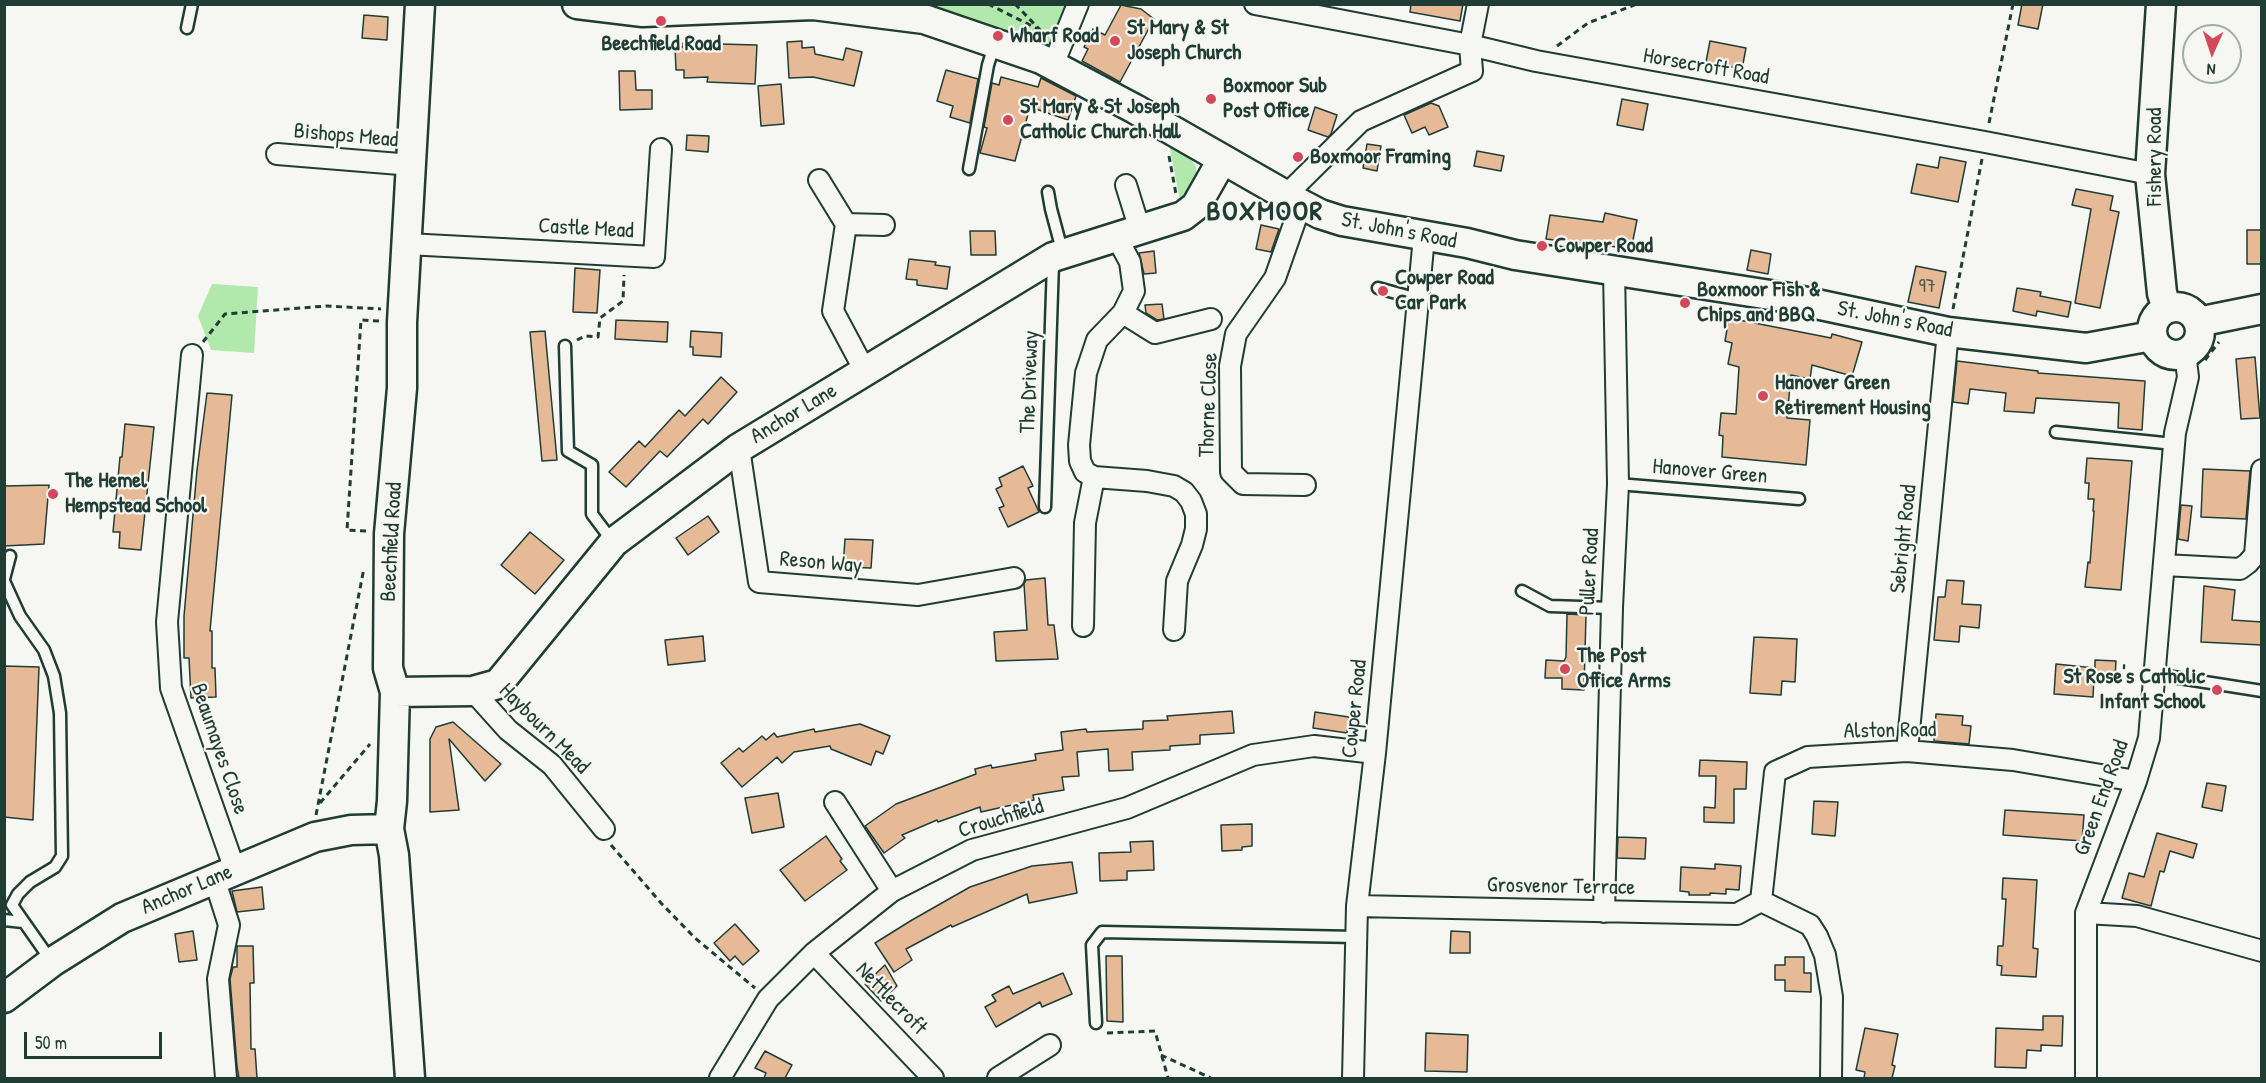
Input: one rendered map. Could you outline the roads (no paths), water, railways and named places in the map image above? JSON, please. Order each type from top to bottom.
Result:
[{"type":"street","name":"Beechfield Road","points":[[410,1078],[394,855],[389,829],[395,692],[388,668],[389,534],[402,388],[403,316],[420,4]]},
{"type":"street","name":"St. John's Road","points":[[577,4],[643,12],[813,5],[924,19],[995,42],[1053,65],[1293,200],[1320,214],[1342,221],[1467,243],[1515,255],[1783,297],[1948,332],[2086,348],[2152,336]]},
{"type":"street","points":[[1053,65],[1078,4]]},
{"type":"street","name":"Horsecroft Road","points":[[1255,4],[1470,45],[1536,61],[2150,174]]},
{"type":"street","points":[[1293,200],[1361,121],[1472,71],[1470,45],[1478,4]]},
{"type":"street","name":"Fishery Road","points":[[2161,4],[2150,174],[2162,293],[2167,309]]},
{"type":"street","name":"Castle Mead","points":[[407,244],[654,257],[661,149]]},
{"type":"street","name":"Bishops Mead","points":[[277,154],[412,165]]},
{"type":"street","name":"Anchor Lane","points":[[395,692],[473,691],[498,684],[614,542],[739,448],[1058,256],[1183,216],[1197,206],[1222,160]]},
{"type":"street","points":[[819,180],[846,224],[833,311],[865,371]]},
{"type":"street","points":[[1126,185],[1130,262],[1134,291],[1123,313],[1096,340],[1086,373],[1079,445],[1080,461],[1085,472],[1094,477],[1147,481],[1174,486],[1184,492],[1191,501],[1196,514],[1196,529],[1177,581],[1174,630]]},
{"type":"street","name":"Thorne Close","points":[[1293,200],[1275,278],[1236,334],[1230,366],[1231,472],[1243,484],[1305,485]]},
{"type":"street","points":[[846,224],[884,225]]},
{"type":"street","name":"Cowper Road","points":[[1353,1078],[1357,906],[1375,753],[1424,237]]},
{"type":"street","name":"Puller Road","points":[[1604,912],[1612,609],[1618,484],[1614,271]]},
{"type":"street","points":[[2174,307],[2189,311],[2198,322],[2199,337],[2191,349],[2194,358],[2171,354],[2158,348],[2152,336],[2155,319],[2167,309],[2174,307]]},
{"type":"street","points":[[2198,322],[2262,309]]},
{"type":"street","points":[[1123,313],[1155,333],[1210,319]]},
{"type":"street","name":"Sebright Road","points":[[1907,751],[1948,332]]},
{"type":"street","name":"Beaumayes Close","points":[[192,355],[167,622],[171,688],[225,875],[229,925],[219,979],[226,1078]]},
{"type":"street","name":"Green End Road","points":[[2086,1078],[2086,913],[2136,781],[2149,738],[2174,444],[2187,377],[2194,358]]},
{"type":"street","name":"Reson Way","points":[[739,448],[759,582],[918,595],[1014,578]]},
{"type":"street","points":[[2164,566],[2240,569],[2255,555],[2262,470]]},
{"type":"street","points":[[1083,626],[1085,523],[1094,477]]},
{"type":"street","name":"Haybourn Mead","points":[[473,691],[508,730],[552,765],[604,830]]},
{"type":"street","name":"Crouchfield","points":[[720,1078],[768,999],[814,953],[892,891],[972,850],[1127,808],[1253,755],[1314,746],[1375,753]]},
{"type":"street","name":"Alston Road","points":[[1761,901],[1775,772],[1809,757],[1907,751],[2013,760],[2136,781]]},
{"type":"street","points":[[835,802],[892,891]]},
{"type":"street","name":"Anchor Lane","points":[[4,998],[52,962],[122,918],[315,837],[351,830],[389,829]]},
{"type":"street","points":[[1761,901],[1810,925],[1821,945],[1832,997],[1831,1078]]},
{"type":"street","name":"Grosvenor Terrace","points":[[1357,906],[1737,914],[1761,901]]},
{"type":"street","points":[[2086,913],[2137,916],[2262,951]]},
{"type":"street","name":"Nettlecroft","points":[[814,953],[933,1078]]},
{"type":"street","points":[[998,1078],[1050,1045]]},
{"type":"lane","points":[[187,28],[192,4]]},
{"type":"lane","points":[[969,169],[988,65],[995,42]]},
{"type":"lane","name":"The Driveway","points":[[1045,507],[1058,256],[1048,192]]},
{"type":"lane","points":[[1378,288],[1418,299]]},
{"type":"lane","points":[[565,346],[568,451],[592,465],[592,514],[614,542]]},
{"type":"lane","points":[[2056,432],[2174,444]]},
{"type":"lane","name":"Hanover Green","points":[[1618,484],[1799,499]]},
{"type":"lane","points":[[10,556],[4,580],[20,616],[44,650],[54,676],[60,713],[62,856],[55,867],[30,882],[8,903],[52,962]]},
{"type":"lane","points":[[1522,591],[1550,606],[1612,609]]},
{"type":"lane","points":[[2154,674],[2262,691]]},
{"type":"lane","points":[[4,920],[23,922]]},
{"type":"lane","points":[[1096,1023],[1092,945],[1102,932],[1356,937]]},
{"type":"place","name":"Beechfield Road","points":[[661,21]]},
{"type":"place","name":"Wharf Road","points":[[998,36]]},
{"type":"place","name":"St Mary & St Joseph Church","points":[[1115,41]]},
{"type":"place","name":"Boxmoor Sub Post Office","points":[[1211,99]]},
{"type":"place","name":"St Mary & St Joseph Catholic Church Hall","points":[[1008,120]]},
{"type":"place","name":"Boxmoor Framing","points":[[1298,157]]},
{"type":"place","name":"Cowper Road","points":[[1542,246]]},
{"type":"place","name":"Cowper Road Car Park","points":[[1383,291]]},
{"type":"place","name":"Boxmoor Fish & Chips and BBQ","points":[[1685,303]]},
{"type":"place","name":"Hanover Green Retirement Housing","points":[[1763,396]]},
{"type":"place","name":"The Hemel Hempstead School","points":[[53,494]]},
{"type":"place","name":"The Post Office Arms","points":[[1565,669]]},
{"type":"place","name":"St Rose's Catholic Infant School","points":[[2217,690]]},
{"type":"district","name":"BOXMOOR","points":[[1265,213]]}]
